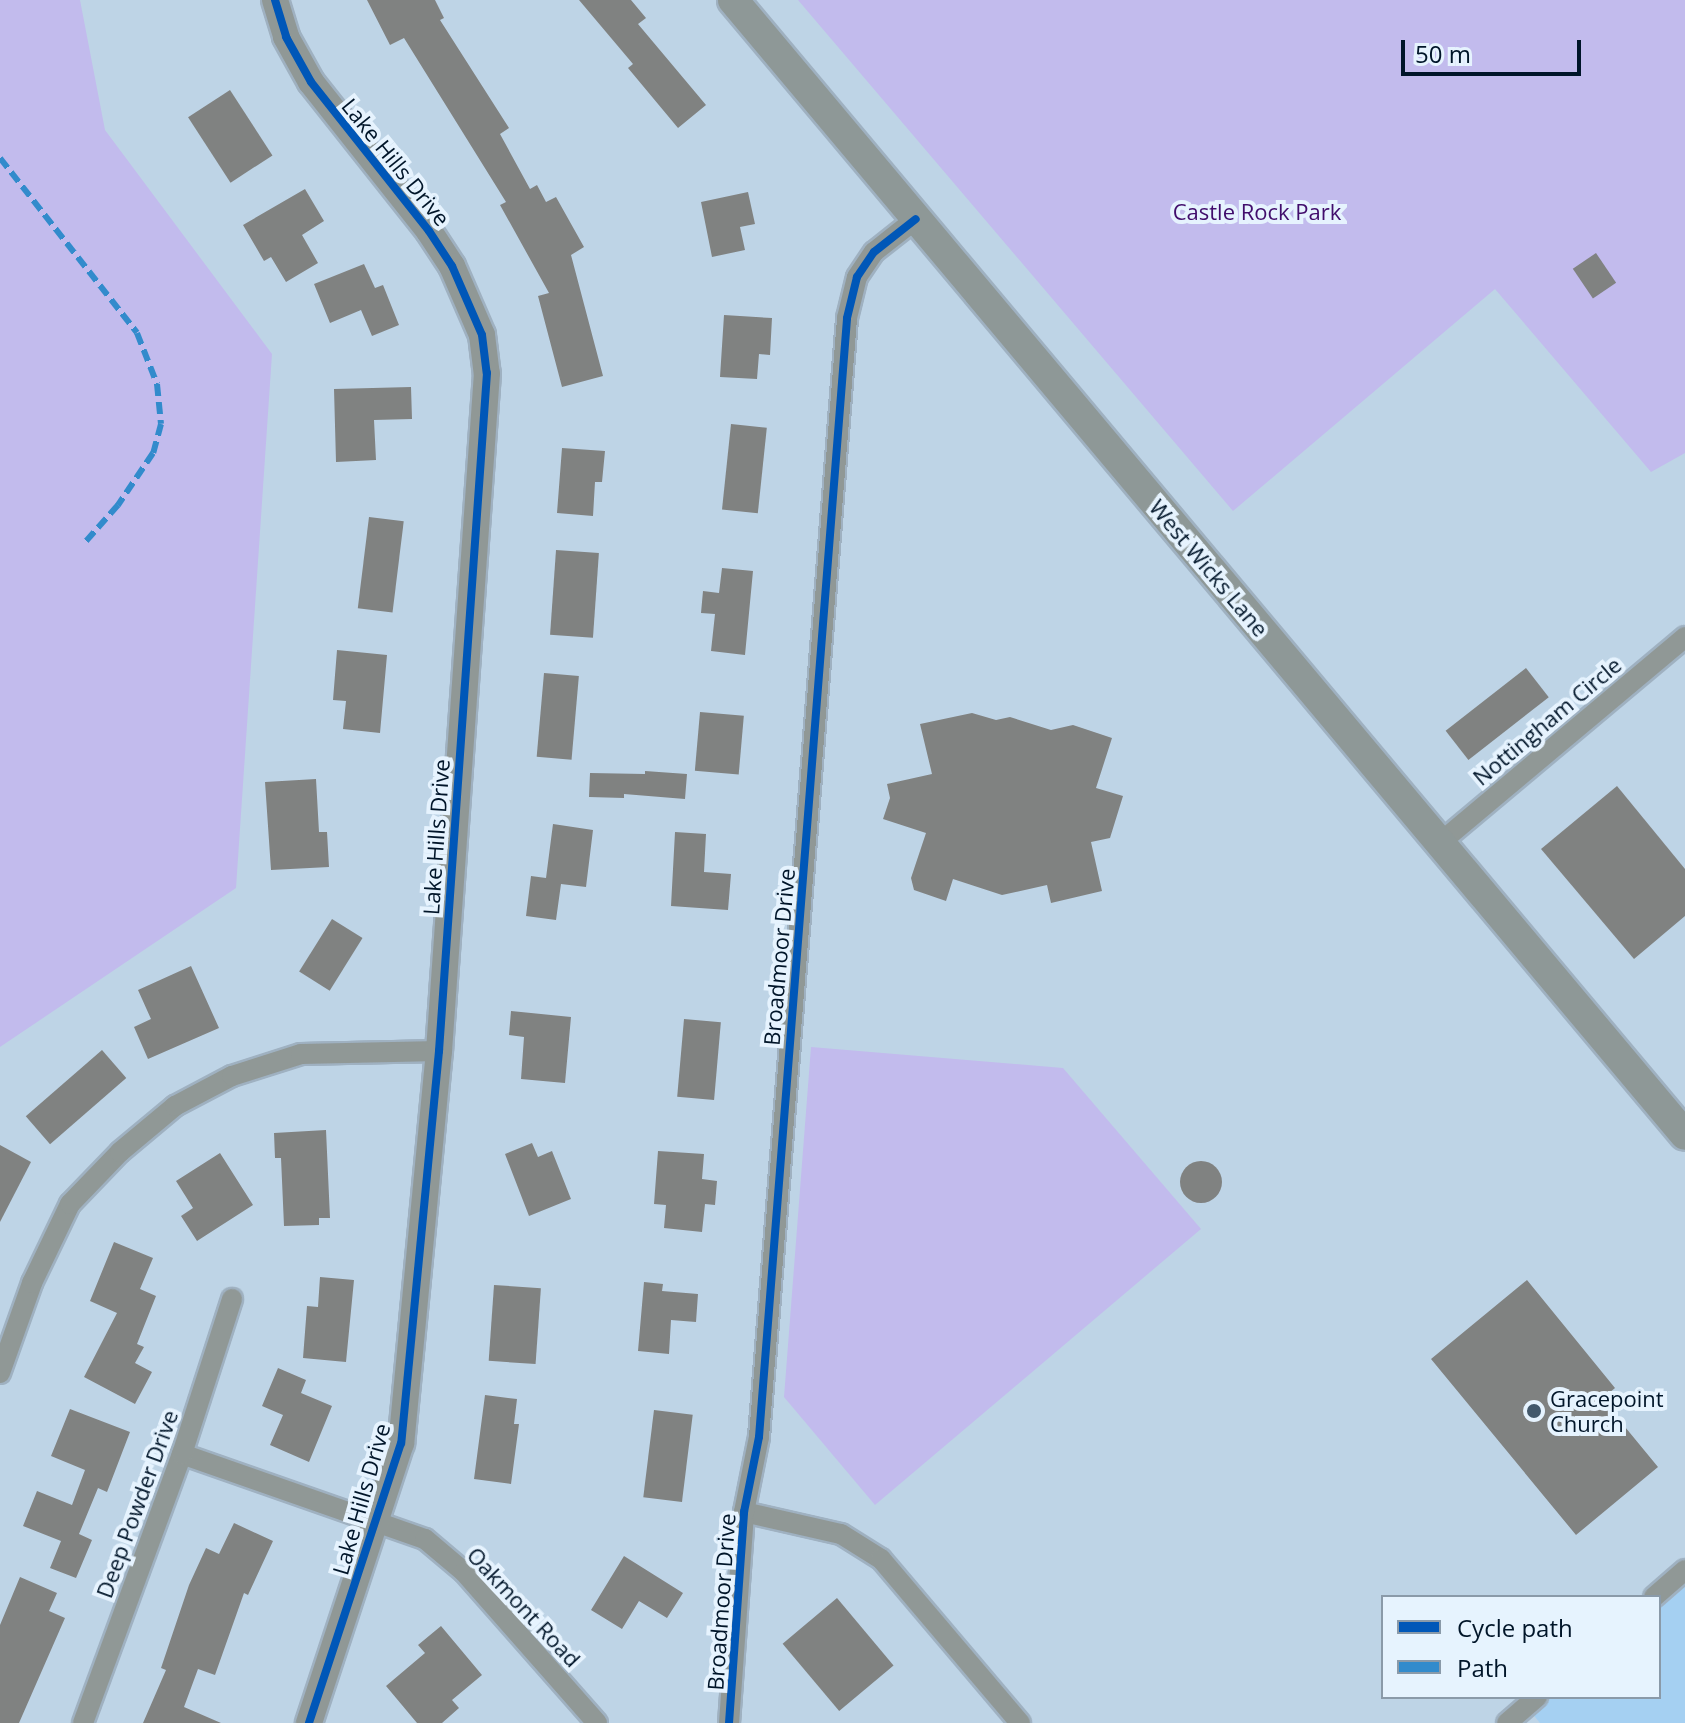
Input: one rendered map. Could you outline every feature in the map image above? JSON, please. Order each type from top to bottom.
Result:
[{"type":"main road","name":"West Wicks Lane","points":[[733,0],[1685,1135]]},
{"type":"street","name":"Lake Hills Drive","points":[[275,0],[286,37],[311,82],[429,231],[452,266],[482,335],[487,373],[439,1051],[401,1443],[309,1723]]},
{"type":"street","name":"Broadmoor Drive","points":[[729,1723],[744,1512],[759,1437],[847,318],[857,277],[865,264],[874,252],[916,219]]},
{"type":"street","name":"Nottingham Circle","points":[[1441,842],[1685,637]]},
{"type":"street","points":[[0,1373],[32,1283],[70,1204],[120,1152],[175,1106],[232,1076],[301,1054],[439,1051]]},
{"type":"street","name":"Deep Powder Drive","points":[[83,1723],[182,1454],[232,1299]]},
{"type":"street","name":"Oakmont Road","points":[[182,1454],[375,1525],[425,1539],[464,1572],[597,1723]]},
{"type":"street","points":[[744,1512],[841,1534],[881,1559],[1020,1723]]},
{"type":"street","points":[[1656,1595],[1685,1570]]},
{"type":"street","points":[[1507,1723],[1535,1699]]},
{"type":"shaded area","points":[[1685,1570],[1685,1723],[1540,1723],[1526,1706],[1535,1699],[1661,1699],[1661,1595]]},
{"type":"green space","points":[[0,0],[80,0],[105,130],[272,354],[236,888],[0,1047]]},
{"type":"green space","name":"Castle Rock Park","points":[[798,0],[1685,0],[1685,453],[1651,472],[1495,289],[1233,511]]},
{"type":"green space","points":[[811,1047],[1063,1068],[1201,1229],[875,1505],[784,1397]]},
{"type":"building","points":[[367,0],[435,0],[444,18],[440,20],[509,128],[500,134],[530,189],[537,185],[546,202],[556,197],[584,247],[571,255],[603,376],[562,387],[538,296],[549,293],[500,205],[506,202],[404,38],[390,45]]},
{"type":"building","points":[[579,0],[631,0],[646,18],[638,24],[706,105],[678,128],[628,68],[633,64]]},
{"type":"building","points":[[230,90],[272,155],[231,183],[188,117]]},
{"type":"building","points":[[305,189],[324,221],[302,235],[318,263],[286,282],[271,257],[264,261],[243,225]]},
{"type":"building","points":[[748,192],[755,224],[740,227],[745,250],[712,257],[701,202]]},
{"type":"building","points":[[1596,253],[1616,283],[1593,299],[1573,269]]},
{"type":"building","points":[[364,264],[375,288],[383,285],[399,325],[372,336],[361,310],[330,323],[314,284]]},
{"type":"building","points":[[724,315],[772,318],[770,355],[759,354],[757,379],[720,377]]},
{"type":"building","points":[[411,387],[412,419],[374,420],[376,460],[336,462],[334,389]]},
{"type":"building","points":[[731,424],[767,428],[758,513],[722,510]]},
{"type":"building","points":[[562,448],[605,451],[602,482],[595,482],[593,516],[557,513]]},
{"type":"building","points":[[369,517],[404,521],[393,613],[358,608]]},
{"type":"building","points":[[556,550],[599,553],[593,638],[550,635]]},
{"type":"building","points":[[722,568],[753,571],[745,655],[711,651],[715,614],[701,613],[703,591],[719,593]]},
{"type":"building","points":[[337,650],[387,655],[380,733],[343,729],[346,701],[333,700]]},
{"type":"building","points":[[1526,668],[1549,697],[1468,760],[1446,731]]},
{"type":"building","points":[[544,673],[579,676],[572,760],[537,757]]},
{"type":"building","points":[[700,712],[744,716],[739,775],[695,771]]},
{"type":"building","points":[[972,713],[996,720],[1010,717],[1051,730],[1073,725],[1112,738],[1096,788],[1123,796],[1110,838],[1091,842],[1102,891],[1051,903],[1047,885],[1002,895],[953,879],[946,901],[914,890],[911,878],[926,833],[883,819],[890,798],[887,784],[932,774],[920,724]]},
{"type":"building","points":[[645,771],[687,774],[685,799],[624,794],[624,798],[589,797],[590,773],[645,774]]},
{"type":"building","points":[[316,779],[319,832],[327,832],[329,867],[271,870],[265,782]]},
{"type":"building","points":[[1617,786],[1685,869],[1685,916],[1634,959],[1541,849]]},
{"type":"building","points":[[553,824],[593,830],[586,887],[561,884],[556,920],[526,916],[531,876],[546,878]]},
{"type":"building","points":[[675,832],[706,834],[704,872],[731,874],[728,910],[671,906]]},
{"type":"building","points":[[332,919],[363,938],[330,991],[299,972]]},
{"type":"building","points":[[191,966],[219,1028],[148,1059],[134,1027],[151,1019],[138,990]]},
{"type":"building","points":[[511,1011],[571,1017],[565,1083],[521,1079],[524,1037],[509,1035]]},
{"type":"building","points":[[684,1019],[721,1022],[714,1100],[677,1097]]},
{"type":"building","points":[[102,1050],[126,1078],[50,1144],[26,1116]]},
{"type":"building","points":[[326,1130],[330,1218],[319,1218],[319,1225],[284,1226],[281,1158],[275,1158],[274,1133]]},
{"type":"building","points":[[532,1143],[538,1157],[552,1151],[571,1199],[529,1216],[505,1154]]},
{"type":"building","points":[[0,1145],[31,1162],[0,1222]]},
{"type":"building","points":[[658,1151],[704,1154],[702,1179],[717,1181],[715,1205],[705,1204],[702,1232],[664,1228],[666,1205],[654,1204]]},
{"type":"building","points":[[220,1153],[253,1205],[197,1241],[181,1216],[193,1208],[176,1181]]},
{"type":"building","points":[[1201,1161],[1216,1167],[1222,1182],[1216,1197],[1201,1203],[1186,1197],[1180,1182],[1186,1167]]},
{"type":"building","points":[[114,1242],[153,1258],[140,1289],[156,1296],[137,1344],[144,1347],[135,1363],[152,1372],[135,1404],[84,1377],[117,1313],[90,1301]]},
{"type":"building","points":[[320,1277],[354,1280],[346,1362],[303,1358],[307,1306],[318,1307]]},
{"type":"building","points":[[1527,1280],[1615,1388],[1602,1399],[1658,1467],[1576,1535],[1431,1359]]},
{"type":"building","points":[[644,1282],[663,1284],[662,1291],[698,1294],[696,1322],[671,1320],[669,1354],[638,1351]]},
{"type":"building","points":[[494,1285],[541,1288],[536,1364],[489,1361]]},
{"type":"building","points":[[278,1368],[306,1380],[301,1393],[332,1406],[309,1462],[270,1445],[283,1415],[262,1406]]},
{"type":"building","points":[[485,1395],[517,1399],[514,1424],[519,1424],[511,1484],[474,1479]]},
{"type":"building","points":[[70,1409],[130,1432],[107,1492],[98,1488],[79,1534],[92,1540],[76,1578],[50,1568],[61,1541],[23,1526],[37,1491],[72,1505],[85,1470],[51,1456]]},
{"type":"building","points":[[654,1410],[693,1415],[682,1502],[643,1497]]},
{"type":"building","points":[[234,1523],[273,1541],[248,1595],[244,1593],[215,1675],[198,1669],[184,1707],[221,1723],[143,1723],[166,1670],[161,1668],[189,1585],[206,1548],[219,1554]]},
{"type":"building","points":[[624,1556],[683,1593],[667,1618],[639,1601],[622,1629],[591,1610]]},
{"type":"building","points":[[20,1577],[57,1593],[49,1611],[65,1618],[19,1723],[0,1723],[0,1625]]},
{"type":"building","points":[[837,1598],[894,1665],[839,1711],[783,1644]]},
{"type":"building","points":[[441,1626],[482,1675],[452,1700],[459,1708],[442,1723],[417,1723],[386,1686],[425,1653],[418,1645]]},
{"type":"marked path","points":[[0,158],[137,333],[157,384],[161,424],[153,453],[118,505],[86,541]]},
{"type":"cycle path","points":[[275,0],[286,37],[311,82],[429,231],[452,266],[482,335],[487,373],[439,1051],[401,1443],[309,1723]]},
{"type":"cycle path","points":[[729,1723],[744,1512],[759,1437],[847,318],[857,277],[874,252],[916,219]]},
{"type":"place","name":"Gracepoint Church","points":[[1534,1411]]}]
